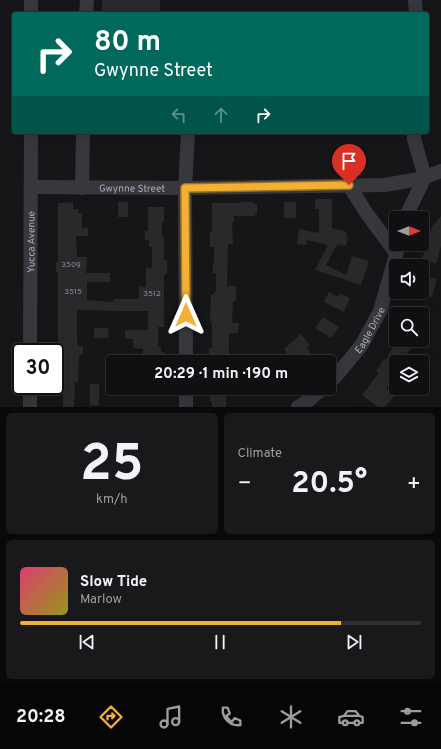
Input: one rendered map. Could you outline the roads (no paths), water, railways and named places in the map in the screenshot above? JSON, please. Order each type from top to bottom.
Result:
[{"type":"street","points":[[31,0],[31,12]]},
{"type":"street","points":[[86,12],[87,0]]},
{"type":"street","points":[[415,0],[416,12]]},
{"type":"street","name":"Yucca Avenue","points":[[30,343],[31,134]]},
{"type":"street","points":[[82,188],[83,134]]},
{"type":"street","points":[[186,355],[185,188],[188,134]]},
{"type":"street","points":[[408,211],[425,177],[414,134]]},
{"type":"street","points":[[425,177],[441,171]]},
{"type":"street","name":"Gwynne Street","points":[[31,187],[185,188],[385,185],[425,177]]},
{"type":"street","points":[[349,185],[365,211],[389,238]]},
{"type":"street","name":"Eagle Drive","points":[[336,376],[361,346],[380,311],[397,251]]},
{"type":"street","points":[[30,395],[30,407]]},
{"type":"street","points":[[186,395],[186,407]]},
{"type":"street","points":[[298,407],[315,395]]}]
